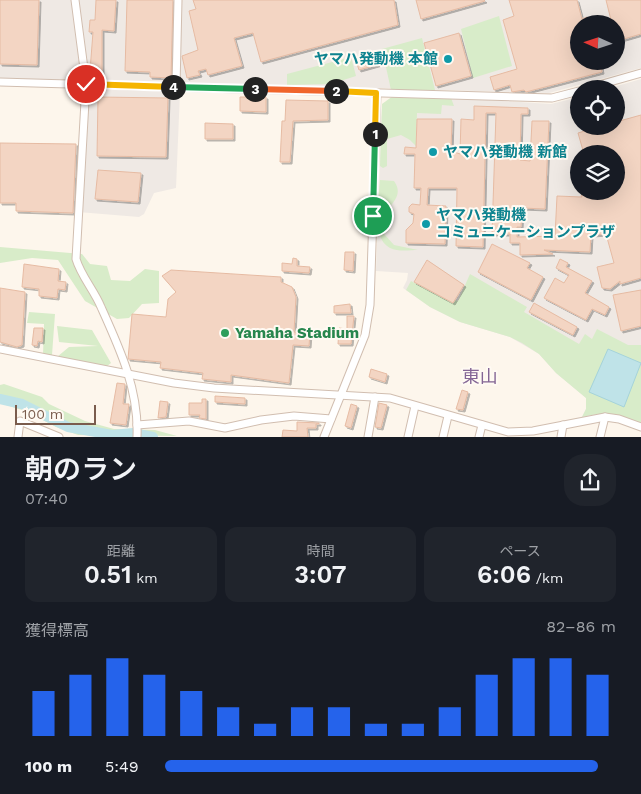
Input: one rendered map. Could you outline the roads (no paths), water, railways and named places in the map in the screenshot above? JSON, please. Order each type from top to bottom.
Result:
[{"type":"street","points":[[75,0],[86,84],[76,259],[79,270],[101,306],[130,376],[136,401],[137,436]]},
{"type":"street","points":[[176,87],[178,0]]},
{"type":"street","points":[[616,80],[641,73]]},
{"type":"street","points":[[0,82],[552,98],[570,93]]},
{"type":"street","points":[[324,436],[364,335],[370,305],[376,93]]},
{"type":"street","points":[[0,349],[130,376],[214,388],[390,398],[448,416],[520,433],[605,417],[619,419],[641,427]]},
{"type":"street","points":[[368,436],[375,397]]},
{"type":"street","points":[[408,436],[415,406]]},
{"type":"street","points":[[137,426],[189,421],[225,428],[261,420],[294,416],[332,419]]},
{"type":"street","points":[[443,436],[448,416]]},
{"type":"street","points":[[600,436],[605,417]]},
{"type":"street","points":[[18,436],[20,421],[59,436]]},
{"type":"street","points":[[479,436],[482,425]]},
{"type":"street","points":[[561,436],[564,425]]},
{"type":"water","points":[[608,349],[641,363],[624,407],[589,392]]},
{"type":"waterway","points":[[0,399],[22,404],[68,427],[112,435],[133,433],[153,437]]},
{"type":"place","name":"ヤマハ発動機 本館","points":[[448,59]]},
{"type":"place","name":"ヤマハ発動機 新館","points":[[433,152]]},
{"type":"place","name":"ヤマハ発動機 コミュニケーションプラザ","points":[[426,224]]},
{"type":"place","name":"Yamaha Stadium","points":[[225,333]]},
{"type":"district","name":"東山","points":[[480,377]]}]
